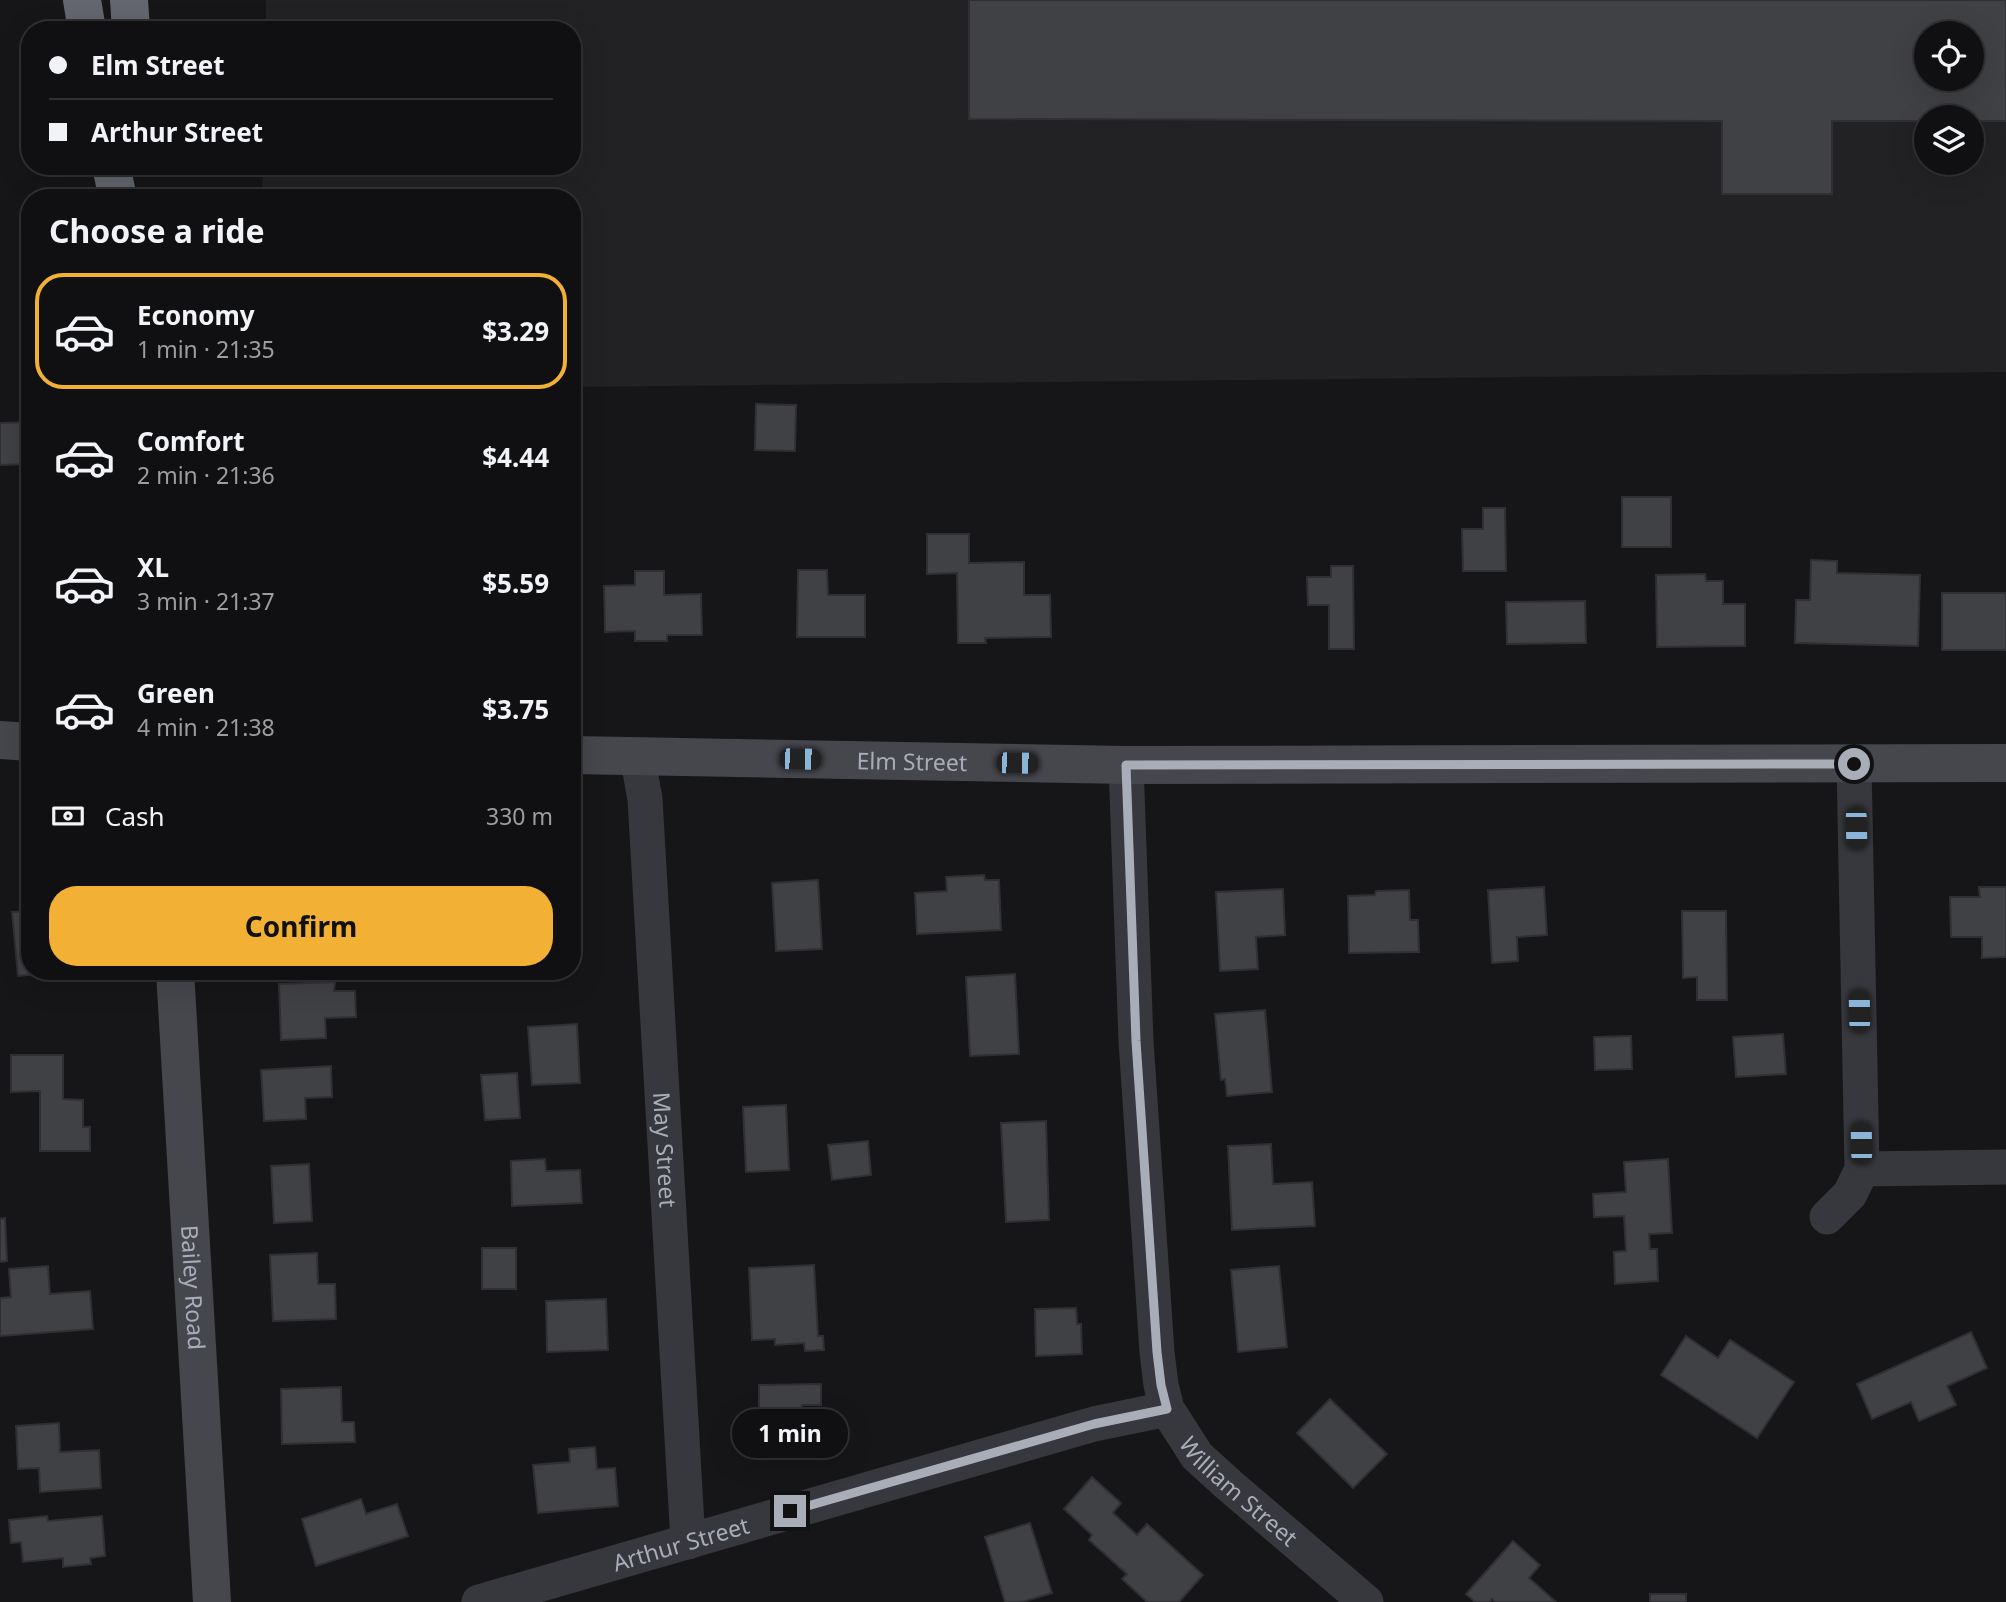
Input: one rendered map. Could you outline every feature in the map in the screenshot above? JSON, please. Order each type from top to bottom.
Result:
[{"type":"highway","points":[[82,0],[86,21]]},
{"type":"highway","points":[[129,0],[130,21]]},
{"type":"street","points":[[0,740],[21,741]]},
{"type":"street","name":"Elm Street","points":[[581,755],[1126,765],[2006,763]]},
{"type":"street","name":"May Street","points":[[637,755],[645,799],[688,1542]]},
{"type":"street","points":[[1827,1217],[1850,1194],[1862,1169],[1854,764]]},
{"type":"street","name":"William Street","points":[[1126,765],[1136,1041],[1157,1352],[1167,1409],[1197,1455],[1228,1485],[1366,1602]]},
{"type":"street","name":"Bailey Road","points":[[176,980],[212,1602]]},
{"type":"street","points":[[1862,1169],[2006,1167]]},
{"type":"street","name":"Arthur Street","points":[[480,1602],[1094,1424],[1167,1409]]},
{"type":"shaded area","points":[[266,0],[2006,0],[2006,372],[581,387],[581,189],[262,189],[263,175],[581,175],[581,21],[266,21]]},
{"type":"building","points":[[969,0],[2006,0],[2006,121],[1984,121],[1984,105],[1914,105],[1914,121],[1832,121],[1832,194],[1722,194],[1722,121],[969,119]]},
{"type":"building","points":[[756,404],[796,405],[795,451],[755,450]]},
{"type":"building","points":[[21,422],[21,464],[0,465],[0,423]]},
{"type":"building","points":[[1622,497],[1671,497],[1671,547],[1622,547]]},
{"type":"building","points":[[1483,508],[1505,508],[1506,571],[1463,571],[1462,529],[1483,529]]},
{"type":"building","points":[[927,534],[969,534],[969,563],[1024,562],[1024,595],[1050,595],[1051,637],[985,638],[986,643],[958,643],[957,573],[927,574]]},
{"type":"building","points":[[1811,560],[1837,561],[1837,573],[1920,575],[1918,646],[1795,643],[1796,600],[1810,600]]},
{"type":"building","points":[[1331,566],[1353,566],[1354,649],[1329,649],[1329,605],[1308,605],[1307,577],[1331,577]]},
{"type":"building","points":[[798,570],[827,570],[828,595],[865,595],[865,637],[797,637]]},
{"type":"building","points":[[635,571],[664,571],[664,595],[701,594],[702,635],[667,635],[667,641],[635,641],[635,631],[605,632],[604,586],[635,585]]},
{"type":"building","points":[[1705,574],[1706,581],[1723,581],[1723,604],[1745,604],[1745,646],[1657,647],[1656,575]]},
{"type":"building","points":[[1942,593],[2006,593],[2006,650],[1942,650]]},
{"type":"building","points":[[1585,601],[1586,643],[1507,644],[1506,602]]},
{"type":"building","points":[[984,875],[985,880],[999,880],[1001,930],[917,934],[915,893],[947,891],[946,877]]},
{"type":"building","points":[[818,880],[822,949],[776,951],[772,883]]},
{"type":"building","points":[[1544,887],[1547,935],[1517,937],[1518,961],[1492,963],[1488,890]]},
{"type":"building","points":[[1979,887],[2006,887],[2006,957],[1982,958],[1982,937],[1951,937],[1950,897],[1980,897]]},
{"type":"building","points":[[1283,889],[1285,935],[1256,937],[1258,969],[1220,971],[1216,892]]},
{"type":"building","points":[[1409,890],[1410,920],[1418,920],[1419,952],[1349,953],[1348,896],[1375,895],[1376,891]]},
{"type":"building","points":[[1682,911],[1726,911],[1727,1000],[1697,1000],[1697,977],[1683,978]]},
{"type":"building","points":[[12,912],[21,912],[21,976],[18,976]]},
{"type":"building","points":[[1015,974],[1019,1054],[970,1056],[966,977]]},
{"type":"building","points":[[335,982],[334,991],[355,991],[356,1017],[325,1018],[326,1038],[281,1040],[279,984]]},
{"type":"building","points":[[1265,1010],[1272,1092],[1227,1096],[1225,1079],[1221,1080],[1215,1014]]},
{"type":"building","points":[[577,1024],[580,1083],[532,1085],[528,1027]]},
{"type":"building","points":[[1783,1034],[1786,1074],[1736,1077],[1733,1037]]},
{"type":"building","points":[[1631,1036],[1632,1069],[1595,1070],[1594,1037]]},
{"type":"building","points":[[11,1055],[63,1055],[63,1099],[83,1100],[83,1127],[90,1127],[90,1151],[40,1151],[40,1091],[11,1092]]},
{"type":"building","points":[[331,1066],[332,1097],[305,1098],[306,1119],[264,1121],[261,1070]]},
{"type":"building","points":[[517,1073],[520,1118],[485,1120],[481,1075]]},
{"type":"building","points":[[786,1105],[789,1170],[746,1172],[743,1107]]},
{"type":"building","points":[[1046,1121],[1049,1220],[1006,1222],[1001,1123]]},
{"type":"building","points":[[868,1141],[871,1175],[832,1180],[828,1145]]},
{"type":"building","points":[[1271,1144],[1273,1184],[1312,1182],[1315,1226],[1232,1230],[1228,1146]]},
{"type":"building","points":[[545,1159],[546,1171],[580,1170],[582,1203],[512,1206],[511,1161]]},
{"type":"building","points":[[1668,1159],[1672,1233],[1649,1234],[1650,1249],[1657,1249],[1658,1281],[1615,1284],[1614,1252],[1626,1251],[1624,1216],[1594,1217],[1593,1194],[1626,1192],[1624,1162]]},
{"type":"building","points":[[309,1164],[312,1221],[274,1223],[271,1166]]},
{"type":"building","points":[[5,1218],[7,1261],[0,1262],[0,1219]]},
{"type":"building","points":[[482,1248],[516,1248],[516,1289],[482,1289]]},
{"type":"building","points":[[317,1253],[318,1284],[335,1284],[336,1319],[273,1321],[270,1255]]},
{"type":"building","points":[[814,1265],[818,1336],[823,1336],[824,1350],[805,1351],[804,1343],[775,1345],[775,1339],[752,1340],[749,1268]]},
{"type":"building","points":[[48,1266],[50,1294],[90,1291],[93,1329],[0,1336],[0,1298],[11,1297],[9,1269]]},
{"type":"building","points":[[1279,1266],[1287,1347],[1238,1352],[1231,1270]]},
{"type":"building","points":[[606,1299],[608,1350],[547,1352],[546,1301]]},
{"type":"building","points":[[1076,1308],[1077,1324],[1081,1324],[1082,1354],[1036,1356],[1035,1309]]},
{"type":"building","points":[[1971,1332],[1987,1368],[1947,1386],[1956,1405],[1919,1421],[1911,1402],[1872,1419],[1857,1384]]},
{"type":"building","points":[[1686,1336],[1718,1358],[1730,1340],[1794,1382],[1757,1438],[1661,1375]]},
{"type":"building","points":[[821,1384],[821,1405],[802,1405],[802,1414],[819,1413],[819,1435],[801,1436],[801,1459],[763,1459],[763,1417],[759,1411],[759,1385]]},
{"type":"building","points":[[341,1387],[342,1422],[354,1422],[355,1442],[282,1444],[281,1389]]},
{"type":"building","points":[[1330,1399],[1387,1454],[1353,1488],[1297,1433]]},
{"type":"building","points":[[59,1423],[60,1452],[99,1450],[101,1488],[40,1492],[39,1468],[18,1469],[16,1426]]},
{"type":"building","points":[[595,1447],[597,1469],[615,1468],[618,1506],[538,1513],[533,1465],[570,1462],[569,1449]]},
{"type":"building","points":[[1092,1477],[1121,1503],[1113,1513],[1137,1535],[1147,1524],[1203,1575],[1179,1602],[1147,1602],[1122,1579],[1127,1574],[1089,1540],[1092,1535],[1064,1509]]},
{"type":"building","points":[[361,1499],[366,1514],[397,1504],[408,1536],[316,1566],[302,1519]]},
{"type":"building","points":[[47,1516],[48,1521],[102,1516],[105,1556],[90,1558],[91,1564],[63,1567],[63,1558],[23,1562],[21,1542],[11,1543],[9,1520]]},
{"type":"building","points":[[1030,1523],[1052,1593],[1022,1602],[1005,1602],[985,1537]]},
{"type":"building","points":[[1513,1541],[1540,1565],[1529,1578],[1556,1602],[1495,1602],[1492,1599],[1490,1602],[1475,1602],[1466,1594]]},
{"type":"building","points":[[1650,1594],[1686,1594],[1686,1602],[1650,1602]]},
{"type":"route","points":[[790,1511],[1094,1424],[1167,1409],[1157,1352],[1136,1041],[1126,765],[1854,764]]}]
